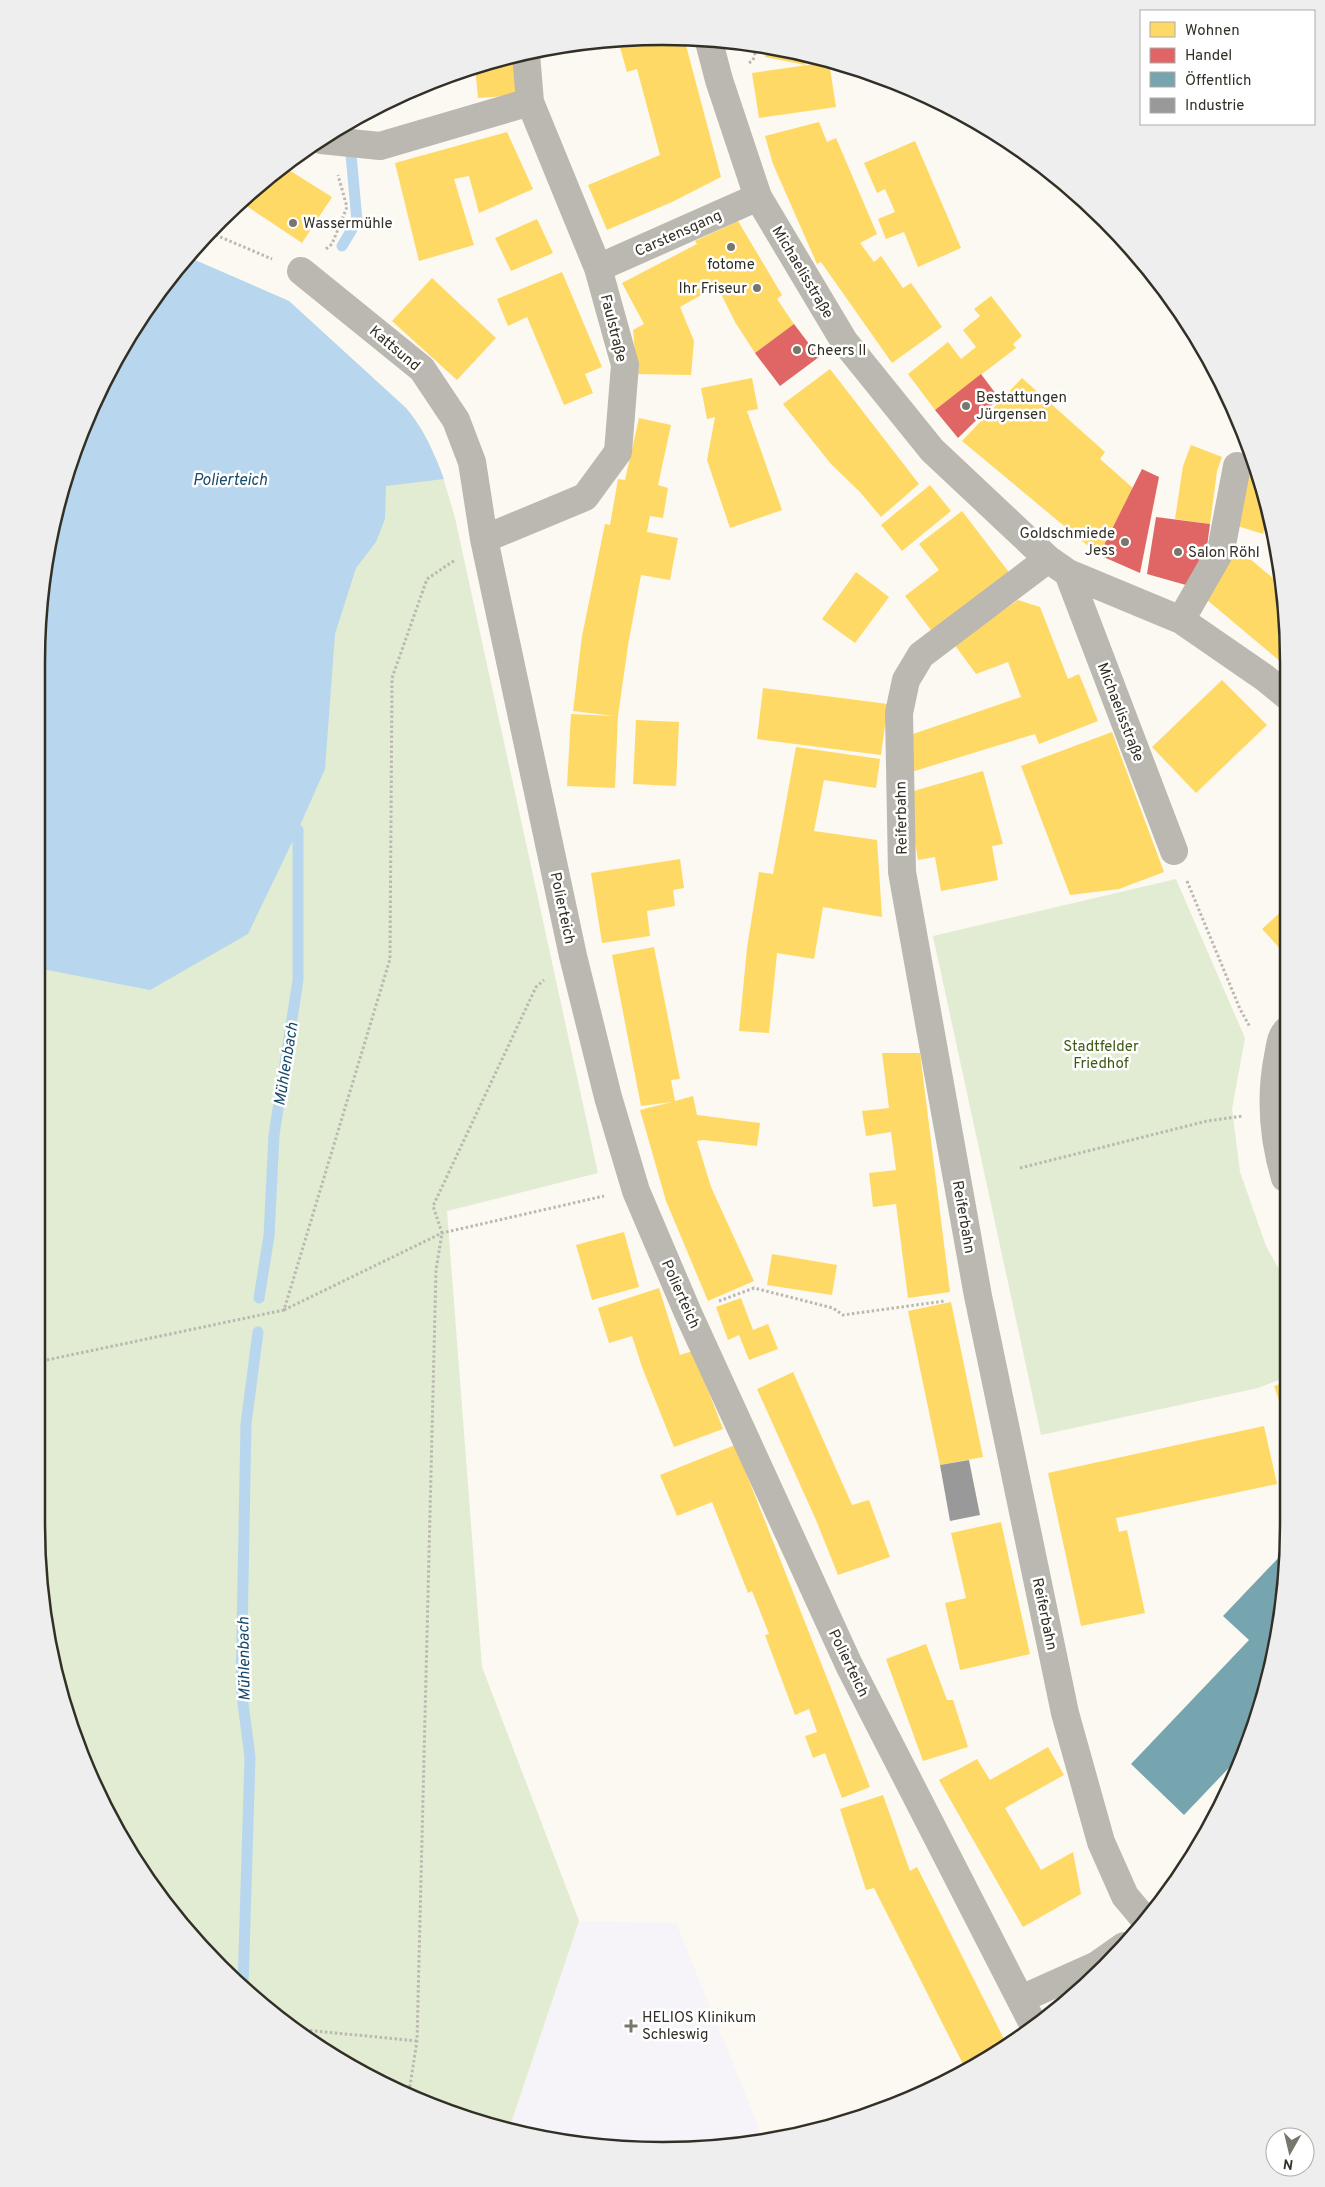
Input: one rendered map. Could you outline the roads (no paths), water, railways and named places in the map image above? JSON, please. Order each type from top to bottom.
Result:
[{"type":"street","name":"Michaelisstraße","points":[[710,47],[719,80],[758,197],[844,341],[932,450],[1058,566],[1181,620],[1280,690]]},
{"type":"street","name":"Faulstraße","points":[[484,539],[585,497],[618,452],[625,365],[598,268],[530,102],[527,61]]},
{"type":"street","points":[[332,141],[380,146],[530,102]]},
{"type":"street","name":"Carstensgang","points":[[598,268],[758,197]]},
{"type":"street","name":"Kattsund","points":[[301,271],[422,369],[456,420],[472,462],[484,539]]},
{"type":"street","points":[[1181,620],[1221,550],[1237,466]]},
{"type":"street","name":"Polierteich","points":[[484,539],[573,956],[608,1097],[636,1190],[688,1313],[849,1665],[1031,2019]]},
{"type":"street","name":"Michaelisstraße","points":[[1058,566],[1174,851]]},
{"type":"street","name":"Reiferbahn","points":[[1058,566],[921,655],[906,680],[900,714],[902,872],[978,1296],[1066,1713],[1101,1842],[1125,1896],[1141,1915]]},
{"type":"street","points":[[1280,1045],[1274,1073],[1273,1112],[1277,1152],[1280,1162]]},
{"type":"street","points":[[1021,1999],[1095,1965]]},
{"type":"water","name":"Polierteich","points":[[194,260],[289,301],[406,408],[428,442],[444,479],[386,486],[385,519],[376,542],[356,568],[335,634],[325,769],[248,934],[150,990],[45,970],[46,622],[50,582],[66,503],[92,426],[109,389],[149,319]]},
{"type":"waterway","name":"Mühlenbach","points":[[342,246],[357,221],[349,131]]},
{"type":"waterway","name":"Mühlenbach","points":[[259,1298],[269,1236],[274,1135],[298,980],[298,830]]},
{"type":"waterway","name":"Mühlenbach","points":[[243,1978],[250,1757],[241,1688],[246,1424],[258,1332]]},
{"type":"place","name":"Wassermühle","points":[[293,223]]},
{"type":"place","name":"fotome","points":[[731,247]]},
{"type":"place","name":"Ihr Friseur","points":[[757,288]]},
{"type":"place","name":"Cheers II","points":[[797,350]]},
{"type":"place","name":"Bestattungen Jürgensen","points":[[966,406]]},
{"type":"place","name":"Goldschmiede Jess","points":[[1125,542]]},
{"type":"place","name":"Salon Röhl","points":[[1178,552]]},
{"type":"place","name":"HELIOS Klinikum Schleswig","points":[[631,2026]]},
{"type":"park label","name":"Stadtfelder Friedhof","points":[[1101,1054]]}]
